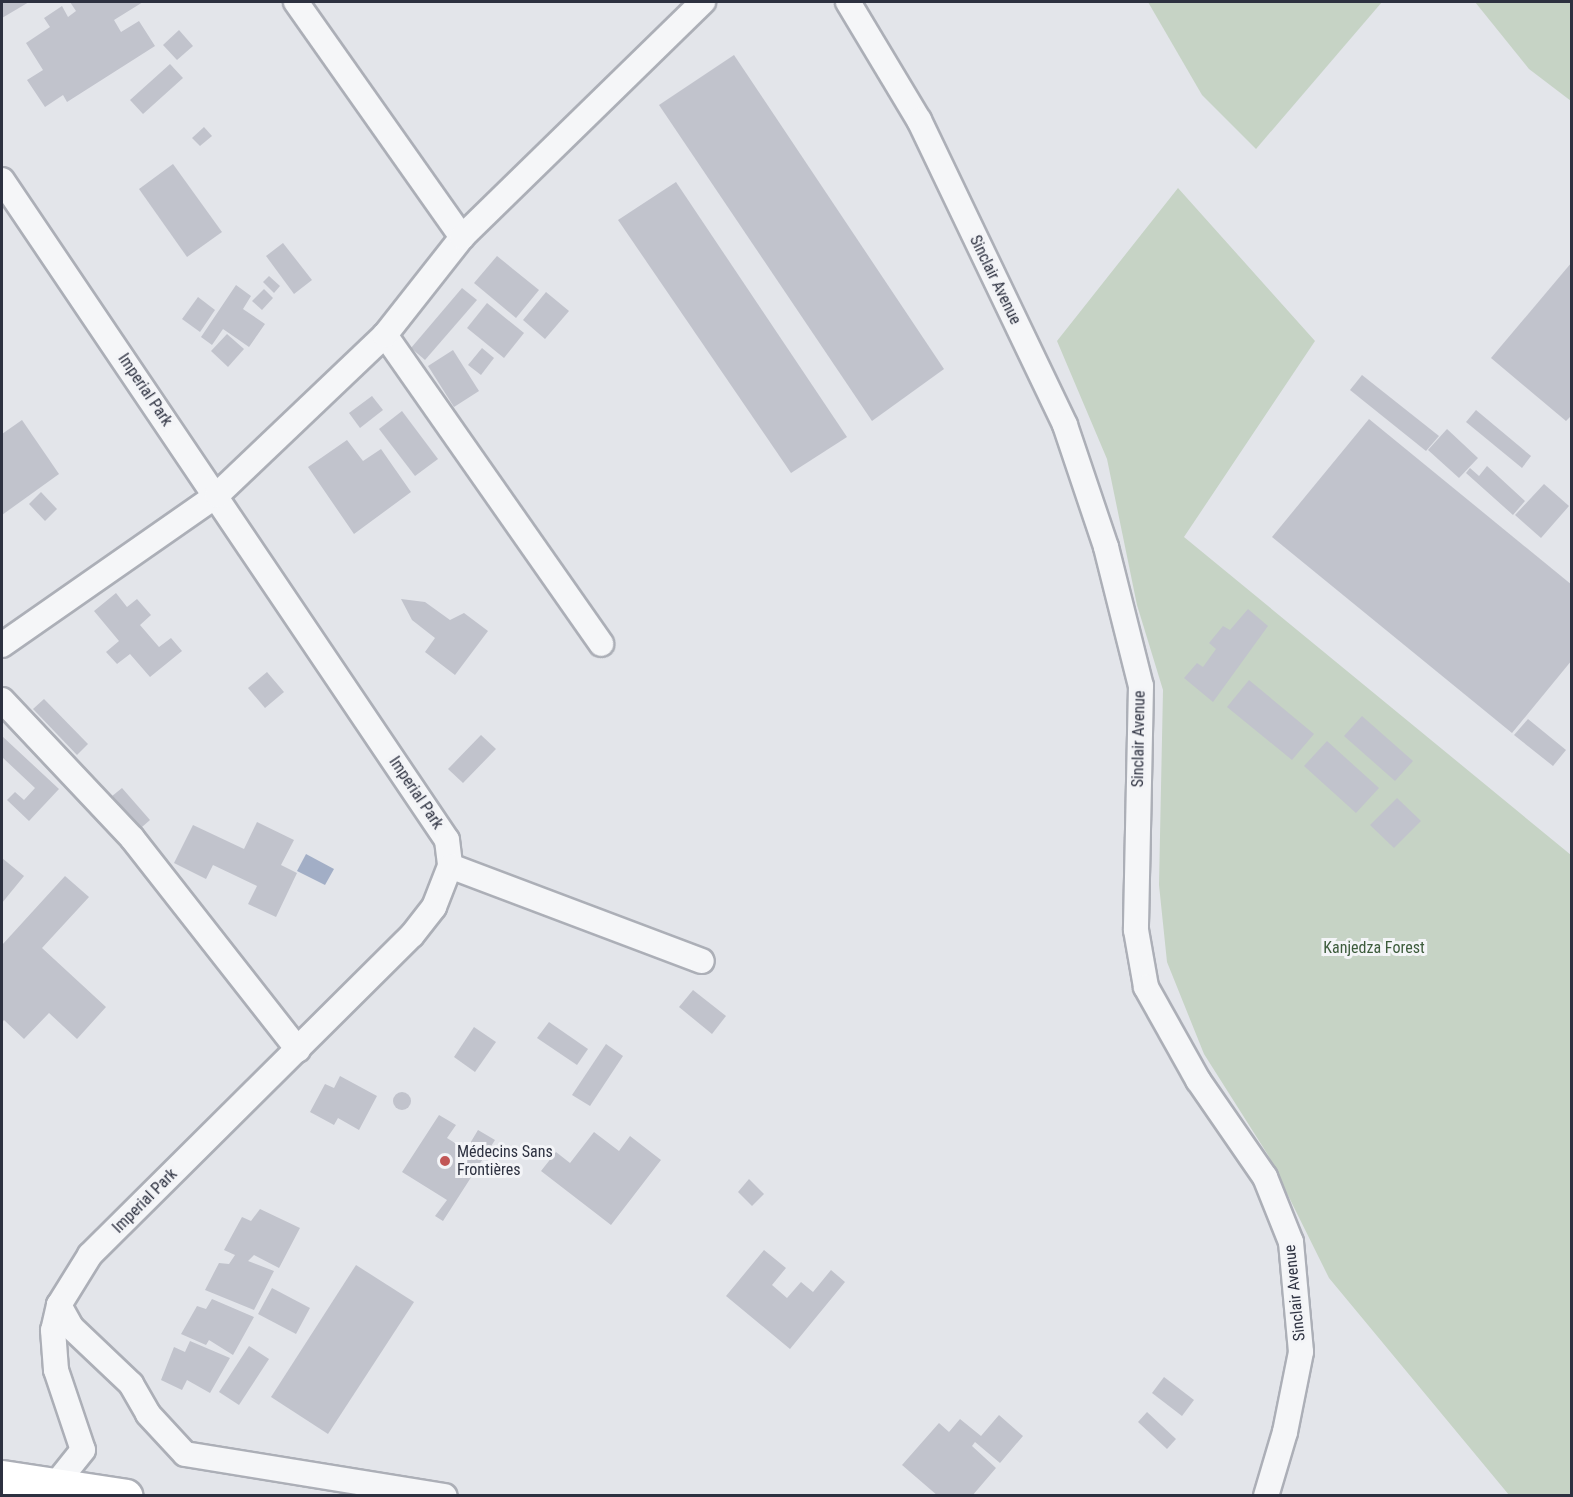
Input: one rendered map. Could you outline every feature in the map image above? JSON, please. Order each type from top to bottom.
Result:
[{"type":"highway","points":[[2,1477],[52,1490],[126,1496]]},
{"type":"street","points":[[296,2],[462,237]]},
{"type":"street","points":[[2,645],[217,495],[385,335],[462,237],[703,2]]},
{"type":"street","name":"Sinclair Avenue","points":[[848,2],[919,120],[1060,414],[1106,547],[1141,686],[1136,930],[1146,987],[1198,1080],[1265,1177],[1291,1242],[1301,1352],[1285,1432],[1266,1496]]},
{"type":"street","name":"Imperial Park","points":[[2,180],[217,495],[447,840],[450,866],[434,908],[412,935],[90,1255],[58,1305],[52,1330],[56,1370],[83,1450],[52,1490]]},
{"type":"street","points":[[385,335],[601,644]]},
{"type":"street","points":[[2,700],[132,838],[298,1050]]},
{"type":"street","points":[[450,866],[702,961]]},
{"type":"street","points":[[58,1305],[71,1327],[131,1384],[148,1413],[185,1454],[445,1496]]},
{"type":"green space","points":[[1148,2],[1382,2],[1256,149],[1202,95]]},
{"type":"green space","points":[[1475,2],[1571,2],[1571,101],[1529,69]]},
{"type":"green space","name":"Kanjedza Forest","points":[[1178,188],[1315,341],[1184,537],[1571,855],[1571,1495],[1509,1495],[1329,1278],[1268,1155],[1204,1054],[1167,962],[1159,885],[1163,690],[1137,605],[1107,459],[1057,341]]},
{"type":"water","points":[[306,854],[334,869],[325,885],[297,871]]},
{"type":"building","points":[[2,2],[29,2],[2,18]]},
{"type":"building","points":[[70,2],[143,2],[114,20],[121,32],[139,21],[155,46],[67,102],[63,95],[45,107],[27,80],[43,70],[26,43],[50,27],[44,18],[62,6],[68,17],[76,11]]},
{"type":"building","points":[[179,30],[193,46],[177,60],[163,45]]},
{"type":"building","points":[[734,55],[944,369],[872,421],[659,105]]},
{"type":"building","points":[[170,64],[183,78],[143,114],[130,100]]},
{"type":"building","points":[[204,127],[212,136],[200,146],[192,138]]},
{"type":"building","points":[[173,164],[222,232],[187,257],[139,189]]},
{"type":"building","points":[[676,182],[847,437],[791,473],[618,220]]},
{"type":"building","points":[[283,243],[312,280],[294,294],[266,256]]},
{"type":"building","points":[[497,256],[539,290],[516,318],[474,283]]},
{"type":"building","points":[[1572,262],[1572,415],[1566,421],[1491,358]]},
{"type":"building","points":[[269,276],[280,286],[274,293],[263,282]]},
{"type":"building","points":[[236,285],[251,296],[243,309],[265,324],[249,347],[223,329],[212,345],[201,337]]},
{"type":"building","points":[[462,288],[477,300],[425,360],[411,348]]},
{"type":"building","points":[[264,289],[273,298],[262,310],[252,301]]},
{"type":"building","points":[[546,292],[569,311],[545,339],[523,320]]},
{"type":"building","points":[[198,297],[215,310],[200,332],[182,319]]},
{"type":"building","points":[[487,303],[524,333],[504,358],[467,328]]},
{"type":"building","points":[[227,334],[244,349],[228,367],[211,351]]},
{"type":"building","points":[[482,348],[494,358],[481,375],[468,365]]},
{"type":"building","points":[[453,350],[479,391],[454,407],[428,366]]},
{"type":"building","points":[[1362,375],[1439,436],[1426,451],[1350,390]]},
{"type":"building","points":[[372,396],[383,410],[360,428],[349,413]]},
{"type":"building","points":[[1476,410],[1531,456],[1522,468],[1466,422]]},
{"type":"building","points":[[402,411],[438,459],[415,476],[379,429]]},
{"type":"building","points":[[1369,419],[1572,585],[1572,660],[1512,733],[1272,537]]},
{"type":"building","points":[[22,420],[59,474],[2,515],[2,434]]},
{"type":"building","points":[[1447,429],[1478,458],[1459,478],[1428,450]]},
{"type":"building","points":[[347,440],[363,461],[381,449],[411,492],[354,534],[308,467]]},
{"type":"building","points":[[1487,466],[1525,501],[1513,515],[1466,473],[1470,468],[1479,476]]},
{"type":"building","points":[[1544,484],[1569,506],[1541,538],[1515,515]]},
{"type":"building","points":[[41,492],[57,509],[45,521],[29,504]]},
{"type":"building","points":[[116,593],[127,607],[137,599],[151,615],[140,625],[159,647],[171,638],[182,651],[150,677],[130,654],[117,664],[106,652],[119,641],[94,611]]},
{"type":"building","points":[[401,599],[425,602],[450,620],[464,613],[488,631],[455,675],[425,652],[435,638],[412,620]]},
{"type":"building","points":[[1248,609],[1268,626],[1213,702],[1184,678],[1197,663],[1203,667],[1216,649],[1209,643],[1223,626],[1230,630]]},
{"type":"building","points":[[267,672],[284,692],[265,708],[248,688]]},
{"type":"building","points":[[1249,680],[1314,734],[1292,760],[1227,707]]},
{"type":"building","points":[[44,699],[88,744],[77,755],[33,709]]},
{"type":"building","points":[[1362,716],[1413,761],[1395,781],[1344,736]]},
{"type":"building","points":[[1528,719],[1566,750],[1553,766],[1514,735]]},
{"type":"building","points":[[481,735],[496,749],[463,783],[448,769]]},
{"type":"building","points":[[2,736],[59,789],[29,821],[7,800],[15,792],[24,800],[35,788],[2,757]]},
{"type":"building","points":[[1327,741],[1379,788],[1356,813],[1304,766]]},
{"type":"building","points":[[122,788],[150,820],[134,834],[106,801]]},
{"type":"building","points":[[1397,798],[1421,821],[1394,848],[1370,825]]},
{"type":"building","points":[[257,822],[294,840],[281,865],[297,873],[276,917],[248,904],[257,886],[213,865],[206,879],[174,863],[193,825],[244,849]]},
{"type":"building","points":[[2,858],[24,876],[2,903]]},
{"type":"building","points":[[65,876],[89,897],[42,948],[106,1007],[77,1039],[49,1013],[24,1039],[4,1020],[2,1023],[2,945]]},
{"type":"building","points":[[693,990],[726,1016],[712,1034],[679,1007]]},
{"type":"building","points":[[549,1022],[588,1049],[577,1065],[537,1038]]},
{"type":"building","points":[[474,1027],[496,1042],[475,1072],[454,1057]]},
{"type":"building","points":[[606,1044],[623,1056],[590,1106],[572,1095]]},
{"type":"building","points":[[340,1076],[377,1096],[359,1130],[338,1118],[334,1125],[310,1112],[325,1084],[334,1088]]},
{"type":"building","points":[[402,1092],[408,1095],[411,1101],[408,1107],[402,1110],[396,1107],[393,1101],[396,1095]]},
{"type":"building","name":"Médecins Sans Frontières","points":[[439,1115],[456,1125],[447,1138],[466,1150],[478,1130],[495,1140],[443,1221],[435,1216],[447,1200],[402,1172]]},
{"type":"building","points":[[594,1132],[619,1151],[630,1136],[661,1160],[611,1225],[541,1171],[556,1152],[570,1163]]},
{"type":"building","points":[[749,1179],[764,1194],[752,1206],[738,1192]]},
{"type":"building","points":[[260,1209],[300,1228],[279,1268],[254,1255],[248,1261],[274,1271],[254,1310],[205,1290],[219,1263],[229,1264],[235,1255],[224,1250],[242,1217],[251,1221]]},
{"type":"building","points":[[764,1250],[786,1268],[772,1285],[787,1298],[801,1282],[813,1292],[831,1270],[845,1282],[790,1349],[726,1296]]},
{"type":"building","points":[[356,1265],[414,1302],[328,1434],[271,1397]]},
{"type":"building","points":[[272,1288],[310,1308],[296,1334],[258,1314]]},
{"type":"building","points":[[212,1299],[254,1317],[233,1355],[209,1340],[206,1345],[181,1334],[197,1306],[206,1309]]},
{"type":"building","points":[[190,1341],[230,1358],[210,1393],[187,1380],[182,1390],[161,1380],[174,1347],[185,1352]]},
{"type":"building","points":[[249,1346],[269,1359],[239,1405],[219,1392]]},
{"type":"building","points":[[1164,1377],[1194,1400],[1182,1416],[1152,1393]]},
{"type":"building","points":[[1147,1412],[1176,1439],[1167,1449],[1138,1422]]},
{"type":"building","points":[[999,1415],[1023,1436],[1000,1463],[975,1442],[972,1446],[996,1468],[972,1496],[938,1496],[902,1465],[939,1423],[949,1432],[960,1419],[981,1436]]},
{"type":"place","name":"Médecins Sans Frontières","points":[[445,1161]]}]
